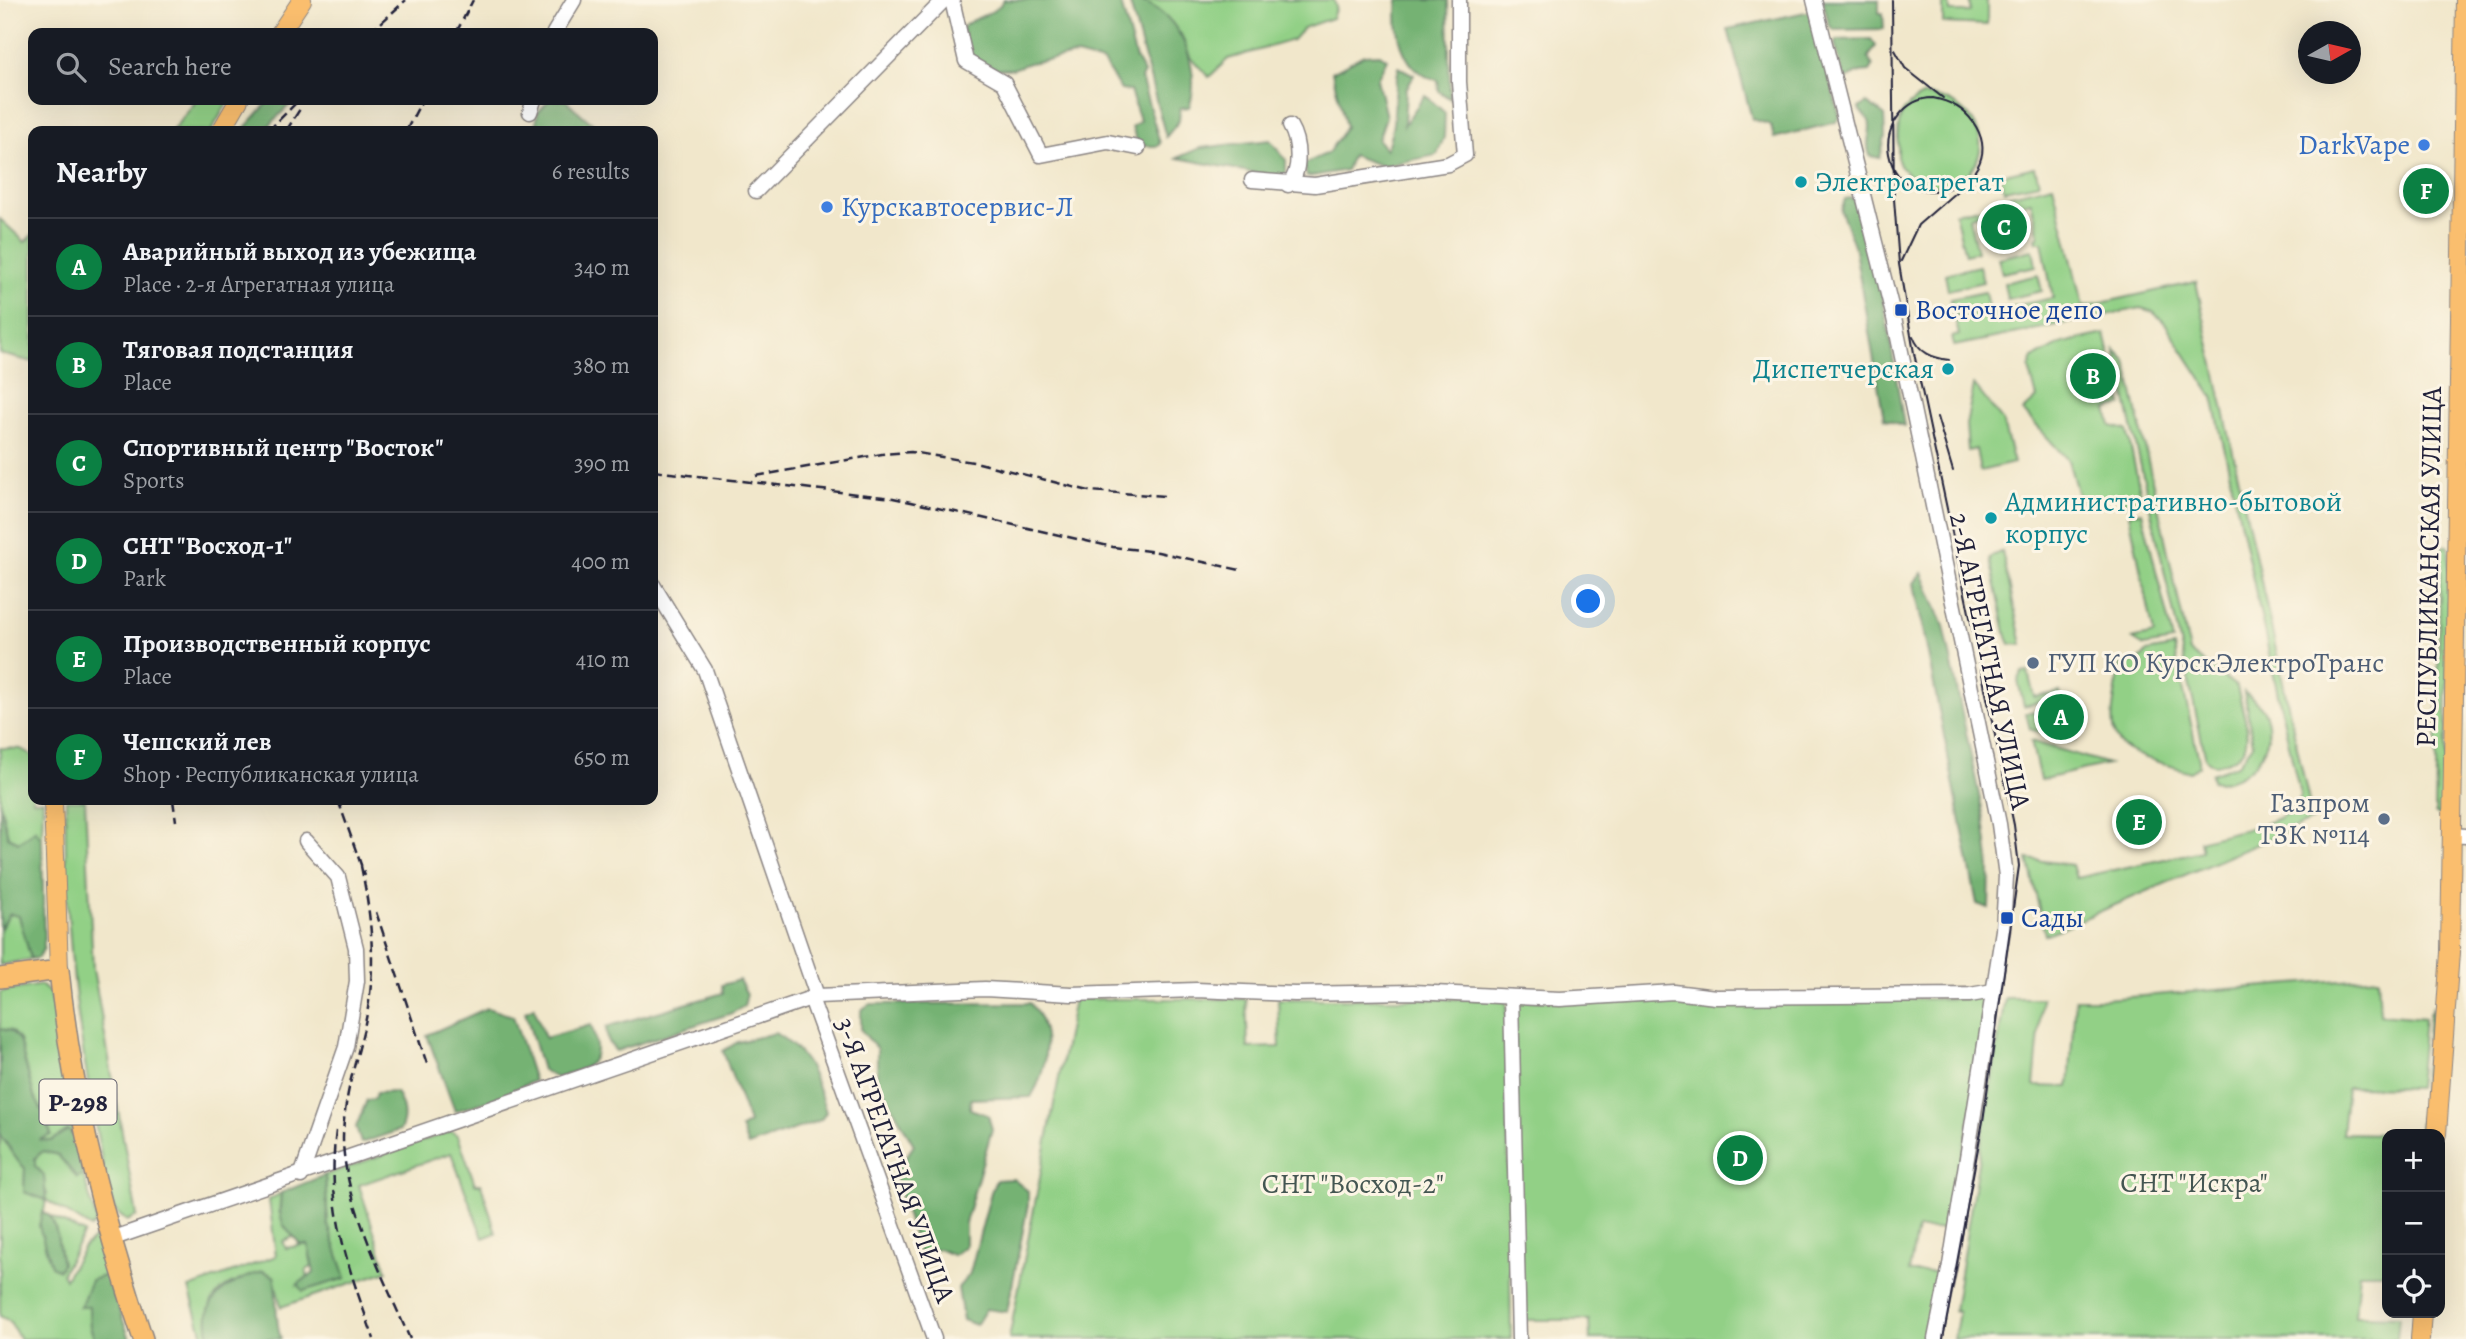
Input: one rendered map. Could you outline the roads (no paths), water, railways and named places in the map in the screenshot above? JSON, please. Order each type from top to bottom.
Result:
[{"type":"highway","points":[[0,967],[58,964]]},
{"type":"highway","points":[[0,978],[58,964]]},
{"type":"highway","name":"Р-298","points":[[58,964],[66,1040],[78,1101],[111,1238],[143,1339]]},
{"type":"main road","points":[[283,28],[302,0]]},
{"type":"main road","name":"РЕСПУБЛИКАНСКАЯ УЛИЦА","points":[[2437,1129],[2459,835],[2465,0]]},
{"type":"main road","points":[[224,126],[236,105]]},
{"type":"main road","points":[[53,805],[58,964]]},
{"type":"main road","points":[[2420,1339],[2422,1318]]},
{"type":"street","points":[[557,28],[574,0]]},
{"type":"street","points":[[756,191],[944,0]]},
{"type":"street","points":[[952,0],[965,61],[1004,83],[1041,155],[1108,142],[1138,148]]},
{"type":"street","points":[[1252,180],[1315,185],[1448,164],[1465,155],[1459,82],[1458,0]]},
{"type":"street","name":"2-Я АГРЕГАТНАЯ УЛИЦА","points":[[1814,0],[1894,318],[1999,824],[2006,876],[2003,930],[1950,1265],[1935,1339]]},
{"type":"street","points":[[1289,185],[1293,180],[1298,152],[1290,126]]},
{"type":"street","name":"3-Я АГРЕГАТНАЯ УЛИЦА","points":[[658,593],[705,670],[814,997],[934,1339]]},
{"type":"street","points":[[301,1176],[346,1047],[357,981],[356,947],[338,877],[306,841]]},
{"type":"street","points":[[111,1238],[301,1176],[814,997],[985,989],[1071,994],[1196,990],[1295,994],[1413,992],[1560,999],[1674,992],[1716,997],[1970,995],[1993,991]]},
{"type":"street","points":[[1510,997],[1519,1339]]},
{"type":"tram line","points":[[1892,0],[1894,199],[1899,264],[1914,353],[2014,825],[2019,866],[1983,1121],[1943,1339]]},
{"type":"tram line","points":[[1895,50],[1905,68],[1943,98]]},
{"type":"tram line","points":[[1933,98],[1961,109],[1973,122],[1982,144],[1980,163],[1969,177],[1952,187],[1933,191],[1914,187],[1898,175],[1889,154],[1888,144],[1893,124],[1905,109],[1923,99],[1933,98]]},
{"type":"tram line","points":[[1901,261],[1918,225],[1964,185]]},
{"type":"tram line","points":[[1913,336],[1927,354],[1949,360]]},
{"type":"tram line","points":[[1937,417],[1953,471]]},
{"type":"railway","points":[[375,28],[406,0]]},
{"type":"railway","points":[[459,28],[473,0]]},
{"type":"railway","points":[[273,126],[294,105]]},
{"type":"railway","points":[[409,126],[419,105]]},
{"type":"railway","points":[[289,126],[302,106]]},
{"type":"railway","points":[[756,476],[882,454],[911,452],[979,463],[1089,491],[1164,496]]},
{"type":"railway","points":[[658,472],[893,498],[1113,547],[1158,552],[1240,570]]},
{"type":"railway","points":[[174,805],[176,821]]},
{"type":"railway","points":[[340,805],[365,876]]},
{"type":"railway","points":[[361,866],[370,919],[372,972],[365,1025],[346,1103],[343,1138],[345,1162],[358,1213],[378,1267],[410,1339]]},
{"type":"railway","points":[[376,912],[427,1064]]},
{"type":"railway","points":[[336,1131],[334,1187],[337,1213],[348,1262],[374,1339]]},
{"type":"place","name":"DarkVape","points":[[2424,145]]},
{"type":"place","name":"Электроагрегат","points":[[1801,182]]},
{"type":"place","name":"Чешский лев","points":[[2426,191]]},
{"type":"place","name":"Курскавтосервис-Л","points":[[827,207]]},
{"type":"place","name":"Спортивный центр \"Восток\"","points":[[2004,227]]},
{"type":"place","name":"Восточное депо","points":[[1901,310]]},
{"type":"place","name":"Диспетчерская","points":[[1948,369]]},
{"type":"place","name":"Тяговая подстанция","points":[[2093,376]]},
{"type":"place","name":"Административно-бытовой корпус","points":[[1991,518]]},
{"type":"place","name":"ГУП КО КурскЭлектроТранс","points":[[2033,663]]},
{"type":"place","name":"Аварийный выход из убежища","points":[[2061,717]]},
{"type":"place","name":"Газпром ТЗК №114","points":[[2384,819]]},
{"type":"place","name":"Производственный корпус","points":[[2139,822]]},
{"type":"place","name":"Сады","points":[[2007,918]]},
{"type":"place","name":"СНТ \"Восход-1\"","points":[[1740,1158]]},
{"type":"park label","name":"СНТ \"Искра\"","points":[[2194,1183]]},
{"type":"park label","name":"СНТ \"Восход-2\"","points":[[1353,1184]]}]
